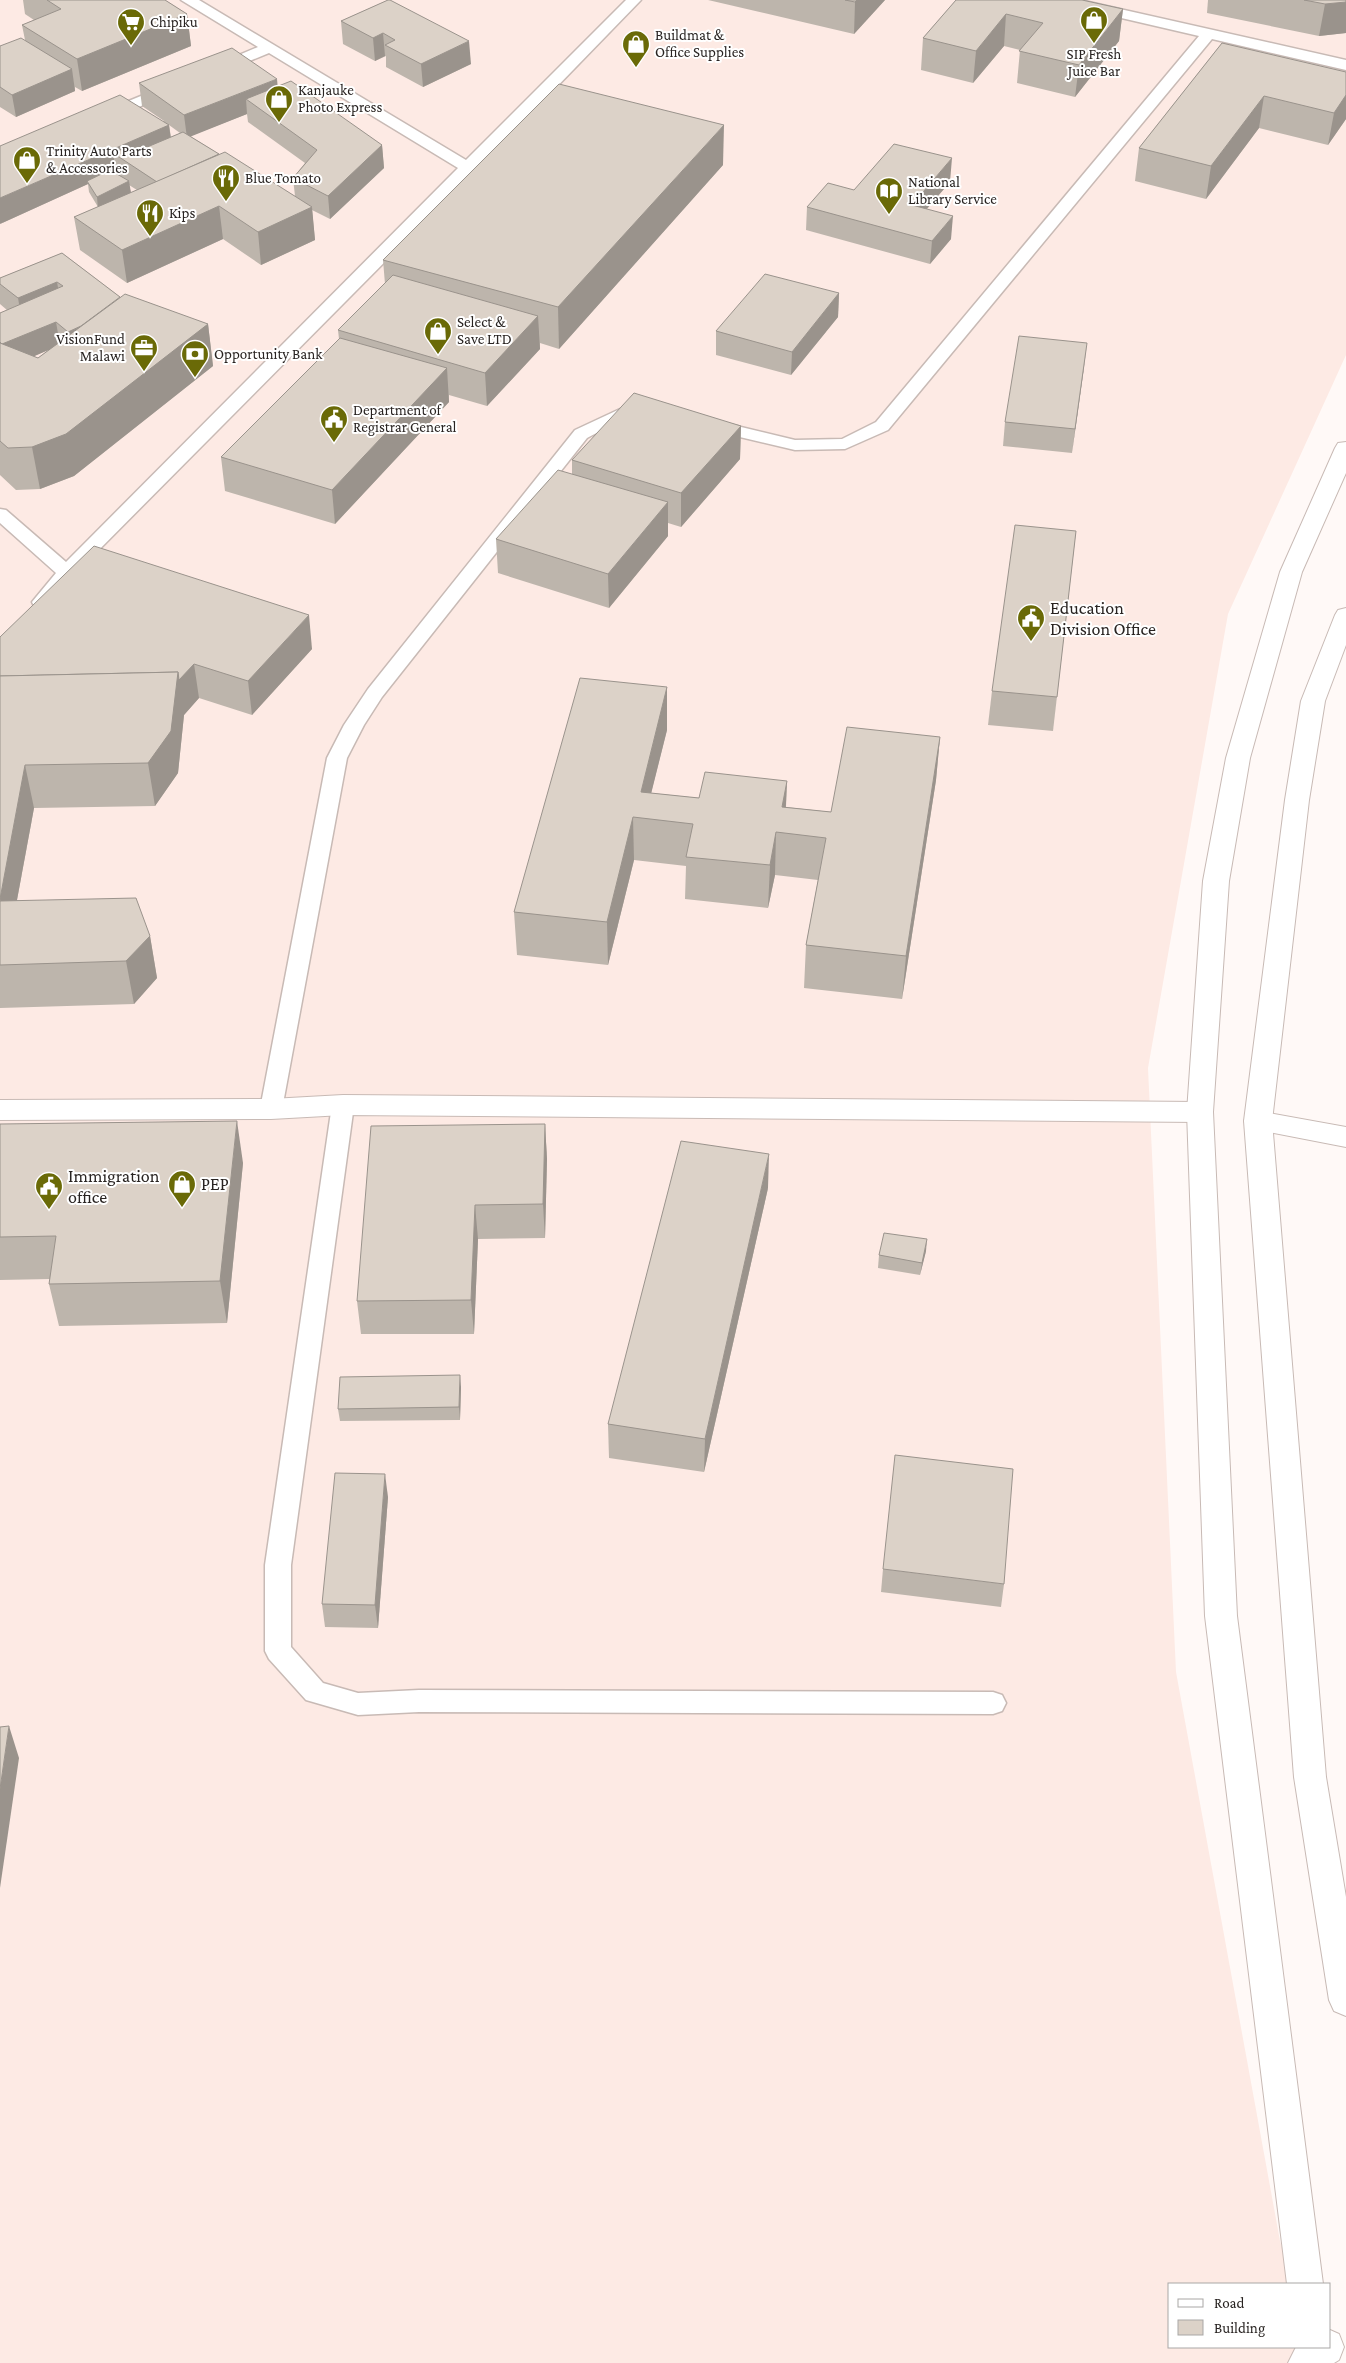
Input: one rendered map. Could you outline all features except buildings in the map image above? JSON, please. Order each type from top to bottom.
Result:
[{"type":"main road","points":[[1305,2283],[1221,1616],[1200,1112],[1216,881],[1238,758],[1291,572],[1346,448]]},
{"type":"main road","points":[[1346,615],[1313,701],[1297,800],[1258,1121],[1310,1777],[1346,2000]]},
{"type":"main road","points":[[0,1110],[271,1109],[343,1105],[1200,1112]]},
{"type":"main road","points":[[1258,1121],[1346,1137]]},
{"type":"main road","points":[[1331,2344],[1346,2335]]},
{"type":"lane","points":[[188,0],[270,47],[470,168]]},
{"type":"lane","points":[[30,614],[66,572],[470,168],[634,0]]},
{"type":"lane","points":[[1061,0],[1346,65]]},
{"type":"lane","points":[[699,422],[795,446],[845,444],[882,426],[1208,34]]},
{"type":"lane","points":[[207,73],[270,47]]},
{"type":"lane","points":[[90,122],[180,85]]},
{"type":"lane","points":[[271,1109],[337,758],[354,726],[375,693],[581,434],[620,414],[654,414]]},
{"type":"lane","points":[[0,514],[66,572]]},
{"type":"lane","points":[[343,1105],[278,1565],[278,1651],[315,1692],[358,1704],[420,1701],[993,1703]]},
{"type":"shaded area","points":[[0,0],[1346,0],[1346,355],[1228,614],[1148,1068],[1176,1672],[1280,2241],[1294,2283],[1168,2283],[1168,2348],[1315,2348],[1320,2363],[0,2363]]},
{"type":"place","name":"SIP Fresh Juice Bar","points":[[1094,44]]},
{"type":"place","name":"Chipiku","points":[[131,46]]},
{"type":"place","name":"Buildmat & Office Supplies","points":[[636,68]]},
{"type":"place","name":"Kanjauke Photo Express","points":[[279,123]]},
{"type":"place","name":"Trinity Auto Parts & Accessories","points":[[27,184]]},
{"type":"place","name":"Blue Tomato","points":[[226,202]]},
{"type":"place","name":"National Library Service","points":[[889,215]]},
{"type":"place","name":"Kips","points":[[150,237]]},
{"type":"place","name":"Select & Save LTD","points":[[438,355]]},
{"type":"place","name":"VisionFund Malawi","points":[[144,372]]},
{"type":"place","name":"Opportunity Bank","points":[[195,378]]},
{"type":"place","name":"Department of Registrar General","points":[[334,443]]},
{"type":"place","name":"Education Division Office","points":[[1031,642]]},
{"type":"place","name":"PEP","points":[[182,1208]]},
{"type":"place","name":"Immigration office","points":[[49,1210]]}]
